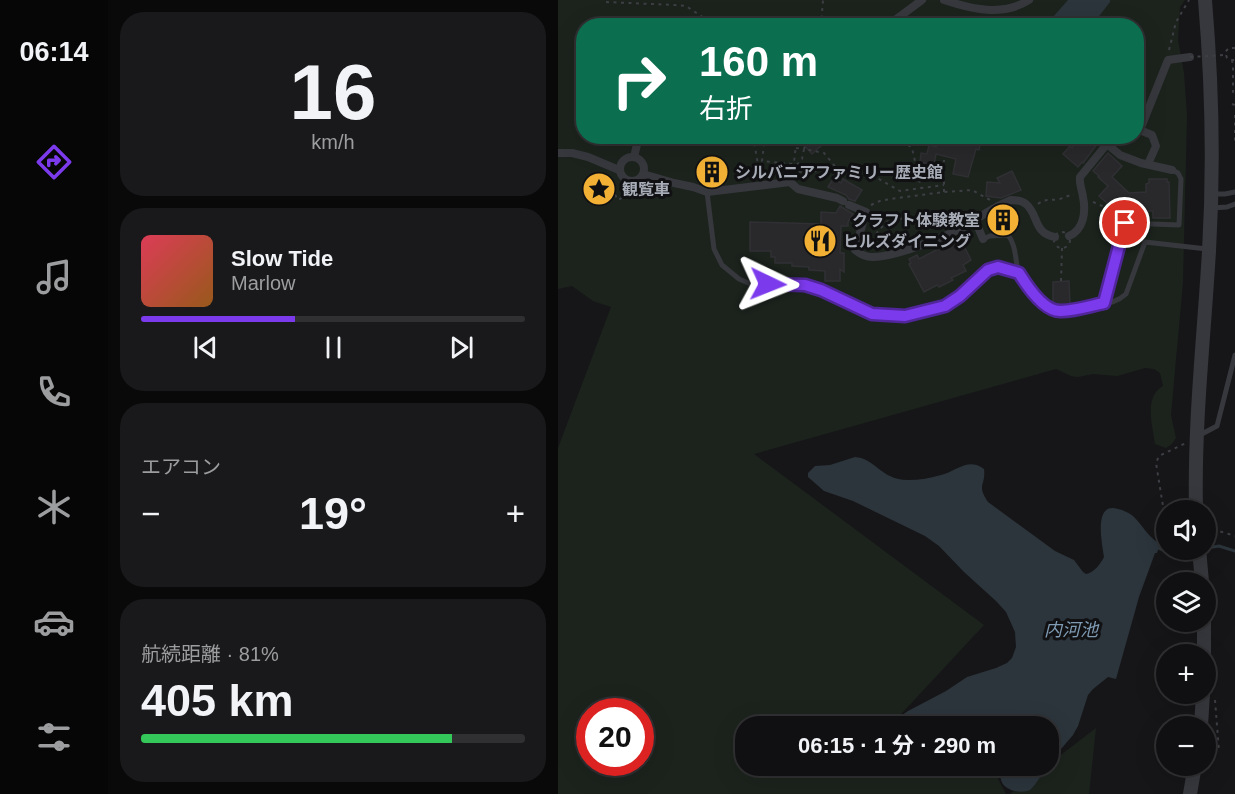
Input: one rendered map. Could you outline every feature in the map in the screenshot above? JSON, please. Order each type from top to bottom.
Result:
[{"type":"street","points":[[898,18],[922,0]]},
{"type":"street","points":[[944,0],[967,8],[983,10],[1010,9],[1029,0]]},
{"type":"street","points":[[1196,500],[1196,436],[1211,201],[1212,117],[1205,0]]},
{"type":"street","points":[[1144,115],[1168,60],[1190,57]]},
{"type":"street","points":[[1144,132],[1152,135],[1156,146],[1148,165]]},
{"type":"street","points":[[634,157],[637,144]]},
{"type":"street","points":[[1069,236],[1077,232],[1082,221],[1084,198],[1079,183],[1080,177],[1107,144]]},
{"type":"street","points":[[1113,144],[1120,155],[1141,163],[1172,170]]},
{"type":"street","points":[[558,153],[572,153],[619,170]]},
{"type":"street","points":[[634,157],[640,160],[644,170],[638,181],[629,182],[622,178],[619,170],[625,159],[634,157]]},
{"type":"street","points":[[643,174],[706,192],[789,182],[798,189],[837,198],[866,212],[855,250],[869,257],[881,257],[904,251],[965,226],[1011,200],[1025,203],[1042,232],[1055,237]]},
{"type":"street","points":[[975,220],[982,239]]},
{"type":"street","points":[[1190,794],[1194,776]]},
{"type":"lane","points":[[1104,303],[1125,223],[1179,225],[1181,179],[1178,173],[1172,170]]},
{"type":"lane","points":[[706,192],[714,249],[722,265],[739,279],[753,285],[805,285],[872,314],[905,316],[945,306],[960,296],[988,270],[998,267],[1019,273]]},
{"type":"lane","points":[[1211,201],[1235,192]]},
{"type":"lane","points":[[1211,201],[1227,207],[1235,204]]},
{"type":"lane","points":[[982,239],[1008,235],[1013,242],[1019,273],[1028,287],[1048,308],[1059,312],[1114,303],[1126,294],[1145,242],[1209,249]]},
{"type":"lane","points":[[1196,436],[1217,426],[1235,356]]},
{"type":"path","points":[[822,18],[823,0]]},
{"type":"path","points":[[1168,60],[1176,22],[1189,0]]},
{"type":"path","points":[[606,2],[686,6],[704,18]]},
{"type":"path","points":[[1225,55],[1229,48],[1235,48]]},
{"type":"path","points":[[1190,57],[1225,55],[1233,60],[1233,92],[1235,93]]},
{"type":"path","points":[[1235,115],[1235,145]]},
{"type":"path","points":[[754,144],[762,185]]},
{"type":"path","points":[[764,144],[762,161],[793,164],[796,144]]},
{"type":"path","points":[[795,172],[796,166],[802,159],[806,144]]},
{"type":"path","points":[[907,144],[912,148],[921,188]]},
{"type":"path","points":[[796,148],[824,153],[838,170]]},
{"type":"path","points":[[944,160],[944,192]]},
{"type":"path","points":[[605,164],[604,176],[618,200],[659,179]]},
{"type":"path","points":[[789,182],[791,174],[795,172],[861,169],[900,191],[944,185]]},
{"type":"path","points":[[866,212],[872,204],[880,201],[972,190],[1000,205]]},
{"type":"path","points":[[1030,210],[1044,200],[1060,199],[1067,195],[1101,204],[1121,217],[1125,223]]},
{"type":"path","points":[[919,223],[923,218],[929,222],[957,216],[961,218],[965,226]]},
{"type":"path","points":[[876,234],[893,219],[903,218],[919,223]]},
{"type":"path","points":[[919,223],[920,228],[924,229],[929,222]]},
{"type":"path","points":[[1061,281],[1062,248]]},
{"type":"path","points":[[1162,500],[1156,463],[1159,456],[1196,436]]},
{"type":"path","points":[[1216,530],[1235,536]]},
{"type":"path","points":[[1212,704],[1218,726],[1219,751]]},
{"type":"shaded area","points":[[558,0],[1185,0],[1180,7],[1178,40],[1184,73],[1187,115],[1183,282],[1171,415],[1176,438],[1172,444],[1166,448],[1155,444],[1151,405],[1153,397],[1163,386],[1160,373],[1154,369],[1145,368],[1117,376],[1093,374],[1078,377],[1056,369],[754,454],[984,625],[899,716],[735,716],[735,776],[997,776],[1006,794],[558,794],[558,448],[611,307],[593,301],[572,286],[558,289]]},
{"type":"shaded area","points":[[1096,728],[1089,794],[1010,794],[1033,776],[1059,776],[1059,756]]},
{"type":"water","points":[[1068,0],[1110,0],[1098,18],[1052,18]]},
{"type":"water","name":"内河池","points":[[855,457],[862,458],[892,477],[909,480],[937,476],[962,466],[973,464],[978,466],[984,469],[982,488],[988,502],[1055,551],[1074,560],[1086,574],[1094,570],[1104,557],[1101,525],[1105,511],[1110,508],[1131,514],[1156,541],[1156,553],[1139,597],[1116,679],[1108,677],[1088,695],[1078,726],[1059,751],[1059,716],[901,716],[967,677],[1007,663],[1012,658],[1016,647],[1015,632],[1006,612],[939,546],[925,536],[853,501],[824,491],[808,477],[808,473],[815,466],[830,465]]},
{"type":"water","points":[[1001,776],[1041,776],[1033,788],[1022,792],[1009,789],[1001,780]]},
{"type":"building","points":[[803,144],[823,144],[812,154]]},
{"type":"building","points":[[937,144],[980,144],[979,150],[976,149],[968,177],[953,174],[956,159],[936,154],[934,165],[920,162],[921,153],[927,154],[929,145],[936,147]]},
{"type":"building","points":[[1075,144],[1097,144],[1078,167],[1063,154],[1070,146],[1072,148]]},
{"type":"building","points":[[1108,153],[1122,166],[1112,177],[1129,193],[1146,192],[1149,179],[1167,179],[1170,218],[1153,218],[1153,211],[1123,211],[1113,202],[1110,206],[1099,196],[1108,186],[1093,171]]},
{"type":"building","points":[[1012,171],[1021,190],[1001,198],[986,196],[987,182],[1000,183],[997,178]]},
{"type":"building","points":[[833,179],[841,183],[843,179],[862,190],[855,201],[828,187]]},
{"type":"building","points":[[840,206],[853,214],[848,226],[841,226],[840,253],[844,253],[844,272],[840,269],[840,281],[825,281],[825,271],[792,266],[792,263],[775,263],[775,257],[771,257],[771,251],[750,251],[750,222],[821,224],[821,212],[836,213]]},
{"type":"building","name":"クラフト体験教室","points":[[1008,212],[1008,217],[1015,215],[1017,223],[1011,224],[1011,227],[990,230],[989,219],[999,213]]},
{"type":"building","points":[[960,238],[971,260],[963,265],[966,271],[939,287],[937,285],[924,292],[909,264],[911,263],[909,259],[917,255],[919,259],[942,247],[941,244]]},
{"type":"building","points":[[1069,281],[1070,305],[1053,304],[1053,282]]},
{"type":"waterway","points":[[1216,546],[1235,551]]},
{"type":"place","name":"シルバニアファミリー歴史館","points":[[712,172]]},
{"type":"place","name":"観覧車","points":[[599,189]]},
{"type":"place","name":"クラフト体験教室","points":[[1003,220]]},
{"type":"place","name":"ヒルズダイニング","points":[[820,241]]},
{"type":"route","points":[[768,284],[805,285],[872,314],[905,316],[945,306],[960,296],[988,270],[998,267],[1019,273],[1028,287],[1048,308],[1059,312],[1104,303],[1125,223]]}]
